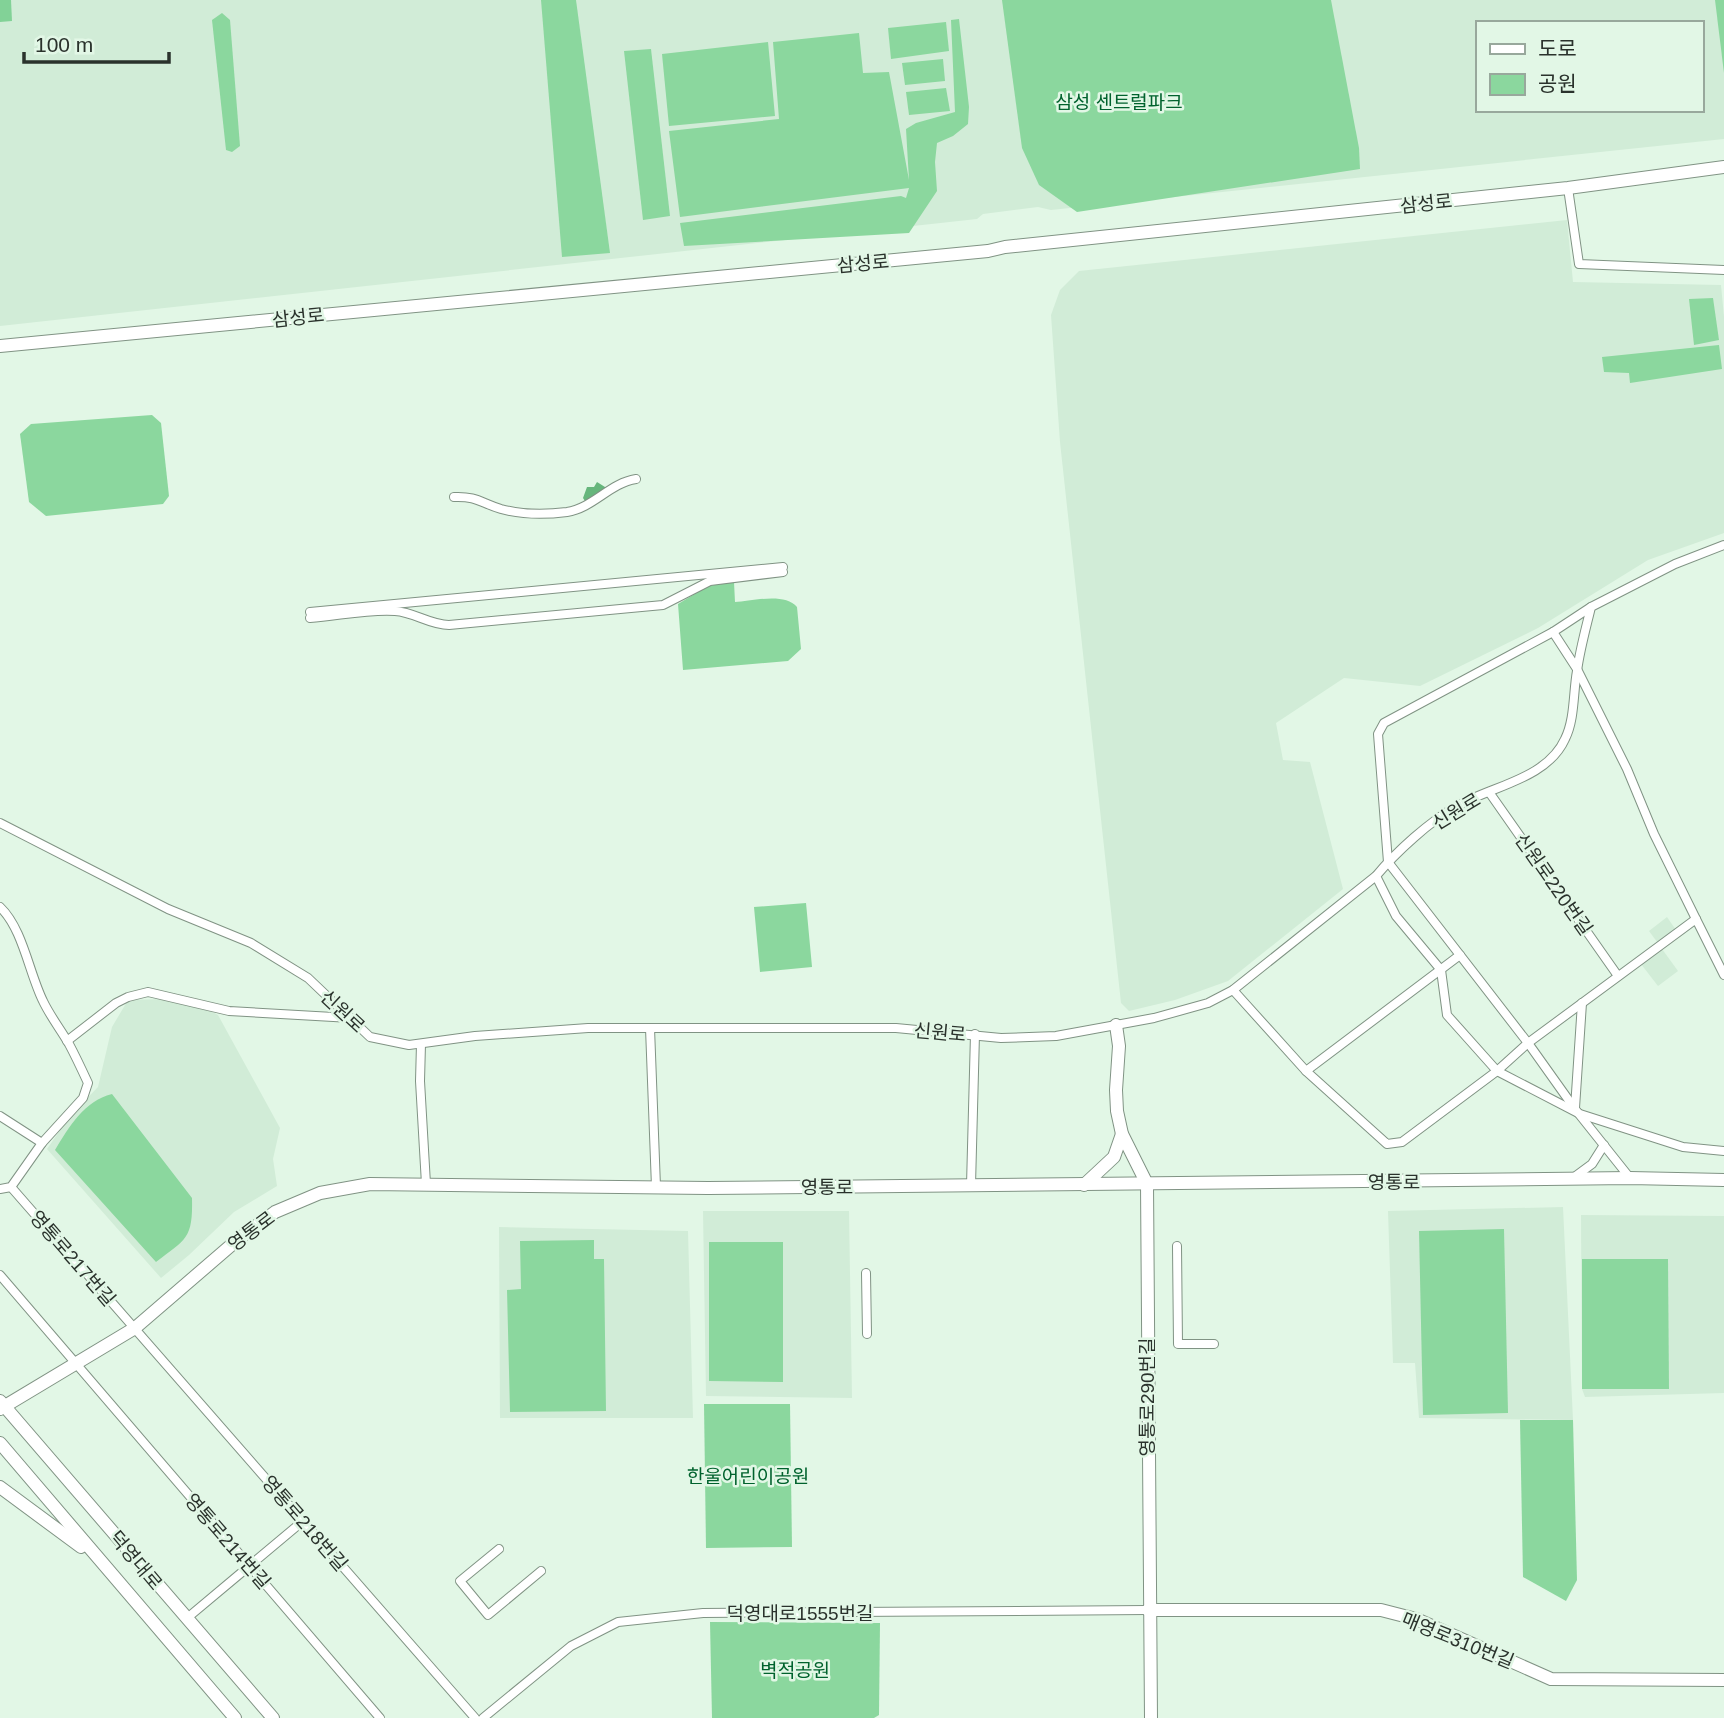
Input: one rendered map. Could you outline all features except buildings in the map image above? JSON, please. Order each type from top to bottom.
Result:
[{"type":"street","name":"삼성로","points":[[0,346],[988,251],[1005,247],[1568,188],[1724,167]]},
{"type":"street","points":[[1568,188],[1579,264],[1724,270]]},
{"type":"street","points":[[454,497],[472,496],[504,510],[522,514],[543,514],[581,509],[626,481],[636,479]]},
{"type":"street","points":[[1630,1178],[1388,862],[1378,734],[1384,723],[1553,632],[1591,607],[1675,564],[1724,545]]},
{"type":"street","points":[[783,570],[717,579],[704,583],[668,603],[620,609],[449,625],[393,611],[310,615],[783,570]]},
{"type":"street","name":"신원로","points":[[0,823],[169,909],[251,943],[308,978],[370,1037],[409,1045],[475,1036],[588,1028],[896,1028],[1001,1038],[1056,1036],[1129,1024],[1208,1003],[1233,990],[1377,876],[1388,862],[1444,814],[1528,774],[1545,763],[1560,748],[1569,728],[1577,669],[1591,607]]},
{"type":"street","points":[[1553,632],[1577,669],[1627,769],[1654,834],[1724,975]]},
{"type":"street","name":"신원로220번길","points":[[1489,792],[1618,976]]},
{"type":"street","points":[[1377,876],[1396,916],[1441,970],[1447,1015],[1497,1071],[1578,1112],[1676,1145],[1724,1151]]},
{"type":"street","points":[[0,907],[7,914],[23,945],[31,975],[45,1005],[89,1083],[83,1098],[42,1143],[11,1187],[0,1189]]},
{"type":"street","points":[[1233,990],[1306,1071],[1387,1144],[1395,1144],[1402,1142],[1497,1071],[1528,1043],[1696,919]]},
{"type":"street","points":[[1306,1071],[1460,955]]},
{"type":"street","points":[[67,1041],[116,1003],[148,992],[193,1000],[229,1011],[351,1018]]},
{"type":"street","points":[[1578,1112],[1582,1003]]},
{"type":"street","points":[[1116,1025],[1119,1065],[1116,1101],[1122,1134],[1147,1184]]},
{"type":"street","points":[[650,1028],[656,1187]]},
{"type":"street","points":[[971,1185],[975,1034]]},
{"type":"street","points":[[421,1044],[420,1082],[426,1184]]},
{"type":"street","points":[[0,1116],[42,1143]]},
{"type":"street","points":[[1084,1185],[1114,1157],[1122,1134]]},
{"type":"street","points":[[1569,1180],[1592,1164],[1604,1145]]},
{"type":"street","name":"영통로","points":[[1,1405],[135,1328],[236,1241],[275,1212],[320,1193],[370,1184],[656,1187],[1630,1178],[1724,1180]]},
{"type":"street","name":"영통로290번길","points":[[1147,1184],[1150,1718]]},
{"type":"street","name":"영통로217번길","points":[[11,1187],[135,1328]]},
{"type":"street","points":[[1177,1246],[1178,1344],[1214,1345]]},
{"type":"street","points":[[866,1273],[867,1334]]},
{"type":"street","name":"영통로214번길","points":[[0,1275],[380,1718]]},
{"type":"street","name":"영통로218번길","points":[[135,1328],[474,1718]]},
{"type":"street","name":"덕영대로","points":[[1,1405],[273,1718]]},
{"type":"street","name":"덕영대로","points":[[0,1443],[235,1718]]},
{"type":"street","points":[[0,1487],[99,1560]]},
{"type":"street","points":[[186,1619],[303,1521]]},
{"type":"street","points":[[499,1549],[460,1581],[488,1615],[541,1570]]},
{"type":"street","name":"매영로310번길","points":[[1148,1611],[1381,1610],[1416,1619],[1551,1679],[1724,1680]]},
{"type":"street","name":"덕영대로1555번길","points":[[483,1718],[571,1646],[618,1622],[703,1614],[1148,1611]]},
{"type":"shaded area","points":[[0,0],[1724,0],[1724,139],[1051,210],[1038,207],[983,214],[977,219],[0,326]]},
{"type":"shaded area","points":[[0,0],[11,0],[12,21],[0,22]]},
{"type":"shaded area","points":[[1567,220],[1573,282],[1721,285],[1724,317],[1724,533],[1648,560],[1538,628],[1420,686],[1344,678],[1276,723],[1283,760],[1310,762],[1343,889],[1228,981],[1175,1000],[1129,1011],[1121,1003],[1060,442],[1051,315],[1060,290],[1079,271]]},
{"type":"shaded area","points":[[597,482],[606,490],[585,501],[583,498],[587,487],[594,487]]},
{"type":"shaded area","points":[[1667,917],[1678,933],[1660,946],[1649,931]]},
{"type":"shaded area","points":[[1662,949],[1678,971],[1658,986],[1641,964]]},
{"type":"shaded area","points":[[164,999],[199,1005],[218,1015],[280,1128],[273,1159],[277,1186],[234,1212],[161,1278],[47,1149],[70,1116],[98,1087],[112,1027],[128,1000]]},
{"type":"shaded area","points":[[1563,1207],[1573,1420],[1419,1418],[1415,1363],[1393,1363],[1388,1211]]},
{"type":"shaded area","points":[[703,1211],[849,1211],[852,1398],[706,1396]]},
{"type":"shaded area","points":[[1581,1215],[1724,1216],[1724,1393],[1585,1397],[1582,1389]]},
{"type":"shaded area","points":[[499,1227],[688,1231],[693,1418],[500,1418]]},
{"type":"green space","points":[[541,0],[576,0],[610,253],[562,257]]},
{"type":"green space","name":"삼성 센트럴파크","points":[[1002,0],[1331,0],[1359,148],[1360,169],[1077,212],[1039,185],[1022,148]]},
{"type":"green space","points":[[1715,0],[1724,0],[1724,73]]},
{"type":"green space","points":[[222,13],[230,20],[240,146],[232,152],[226,150],[212,20]]},
{"type":"green space","points":[[959,19],[969,107],[968,124],[953,136],[937,143],[937,191],[909,233],[684,246],[680,223],[901,196],[906,198],[909,188],[680,217],[669,131],[779,119],[773,42],[859,33],[863,73],[889,72],[909,180],[906,129],[916,123],[955,112],[951,20]]},
{"type":"green space","points":[[946,22],[949,51],[891,59],[888,28]]},
{"type":"green space","points":[[768,42],[775,116],[669,126],[662,54]]},
{"type":"green space","points":[[651,49],[670,216],[643,220],[624,51]]},
{"type":"green space","points":[[943,59],[945,81],[905,85],[902,63]]},
{"type":"green space","points":[[946,88],[950,111],[909,115],[906,92]]},
{"type":"green space","points":[[1713,298],[1719,340],[1694,345],[1689,299]]},
{"type":"green space","points":[[1719,345],[1722,369],[1630,383],[1629,373],[1604,372],[1602,357]]},
{"type":"green space","points":[[152,415],[161,423],[169,496],[163,504],[46,516],[29,502],[20,434],[31,424]]},
{"type":"green space","points":[[734,582],[735,602],[777,599],[792,602],[797,607],[801,649],[788,661],[683,670],[678,604],[708,586]]},
{"type":"green space","points":[[806,903],[812,967],[760,972],[754,907]]},
{"type":"green space","points":[[112,1094],[192,1198],[191,1222],[186,1237],[156,1262],[55,1150],[85,1109],[102,1097]]},
{"type":"green space","points":[[1504,1229],[1508,1413],[1423,1415],[1419,1231]]},
{"type":"green space","points":[[594,1240],[594,1259],[604,1259],[606,1411],[510,1412],[507,1290],[521,1289],[520,1241]]},
{"type":"green space","points":[[709,1242],[783,1242],[783,1382],[709,1381]]},
{"type":"green space","points":[[1582,1259],[1668,1259],[1669,1389],[1582,1389]]},
{"type":"green space","name":"한울어린이공원","points":[[704,1404],[790,1404],[792,1547],[706,1548]]},
{"type":"green space","points":[[1520,1420],[1573,1420],[1577,1580],[1566,1601],[1523,1577]]},
{"type":"green space","name":"벽적공원","points":[[710,1622],[880,1623],[879,1715],[874,1718],[712,1718]]}]
